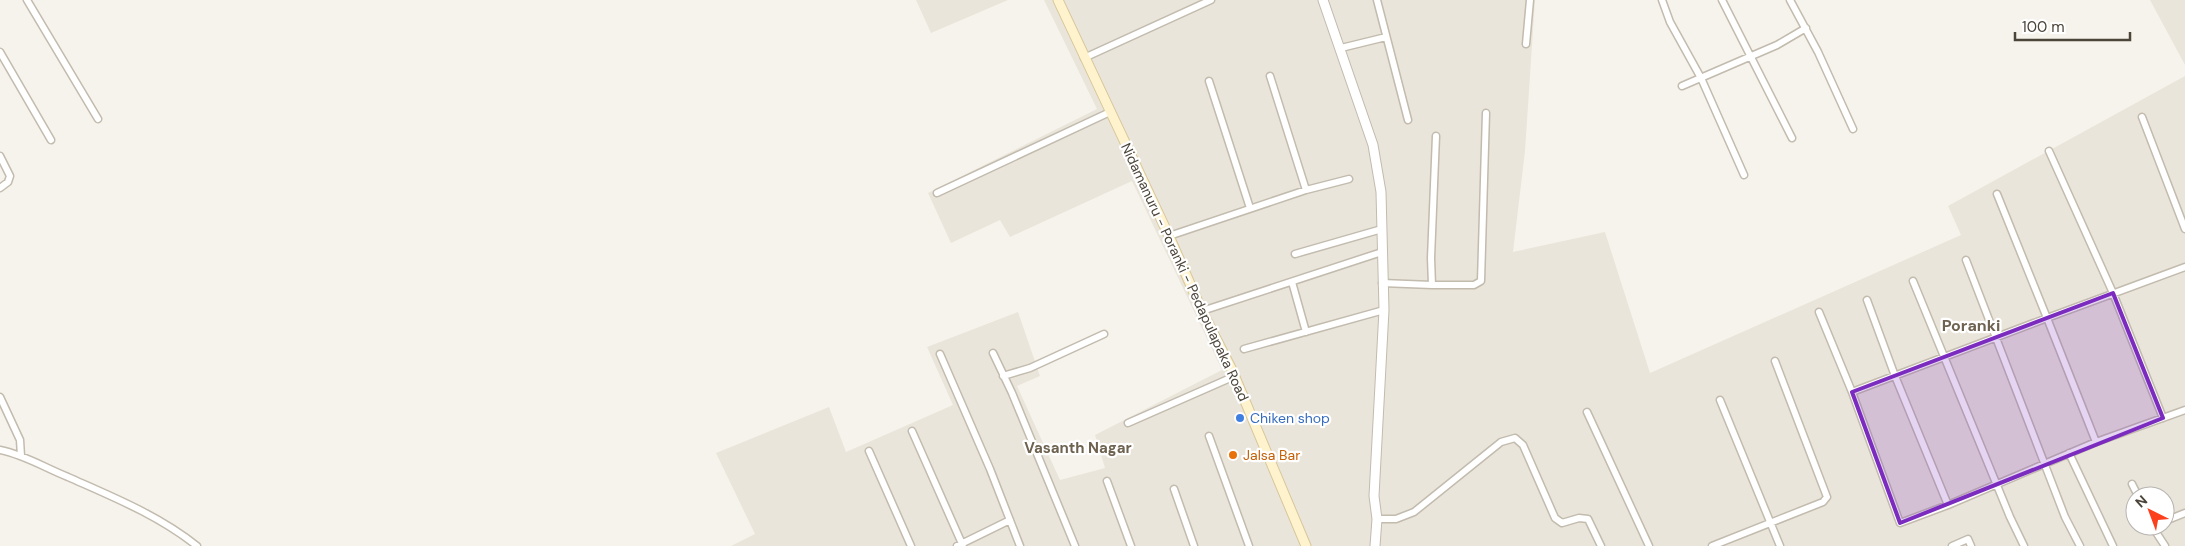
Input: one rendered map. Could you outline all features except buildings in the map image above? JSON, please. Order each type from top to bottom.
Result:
[{"type":"main road","name":"Nidamanuru - Poranki - Pedapulapaka Road","points":[[1058,0],[1169,236],[1202,311],[1235,376],[1306,546]]},
{"type":"street","points":[[27,0],[98,119]]},
{"type":"street","points":[[1084,58],[1212,0]]},
{"type":"street","points":[[1323,0],[1373,145],[1381,192],[1384,310],[1374,496],[1377,519],[1375,546]]},
{"type":"street","points":[[1377,0],[1408,120]]},
{"type":"street","points":[[1526,44],[1530,0]]},
{"type":"street","points":[[1662,0],[1670,22],[1701,78],[1744,175]]},
{"type":"street","points":[[1722,0],[1792,138]]},
{"type":"street","points":[[1790,0],[1806,28],[1853,129]]},
{"type":"street","points":[[1682,86],[1777,45],[1806,28]]},
{"type":"street","points":[[1341,48],[1386,37]]},
{"type":"street","points":[[0,52],[51,140]]},
{"type":"street","points":[[1270,76],[1306,190]]},
{"type":"street","points":[[1210,81],[1250,208]]},
{"type":"street","points":[[937,193],[1110,112]]},
{"type":"street","points":[[1382,283],[1474,285],[1481,281],[1486,113]]},
{"type":"street","points":[[2142,117],[2185,229]]},
{"type":"street","points":[[1432,285],[1431,258],[1436,136]]},
{"type":"street","points":[[2049,151],[2113,293],[2163,418]]},
{"type":"street","points":[[0,156],[10,176],[8,182],[0,188]]},
{"type":"street","points":[[1169,236],[1306,190],[1349,179]]},
{"type":"street","points":[[1997,194],[2096,442]]},
{"type":"street","points":[[1295,254],[1382,229]]},
{"type":"street","points":[[1202,311],[1382,252]]},
{"type":"street","points":[[1966,260],[2065,517],[2080,546]]},
{"type":"street","points":[[1852,392],[2185,266]]},
{"type":"street","points":[[1913,281],[2024,546]]},
{"type":"street","points":[[1292,282],[1306,332]]},
{"type":"street","points":[[1867,300],[1895,376],[1948,505]]},
{"type":"street","points":[[1244,349],[1384,310]]},
{"type":"street","points":[[1819,312],[1852,392],[1900,523],[1948,505],[2096,442],[2185,410]]},
{"type":"street","points":[[1004,376],[1030,368],[1104,334]]},
{"type":"street","points":[[993,353],[1075,546]]},
{"type":"street","points":[[940,354],[1020,546]]},
{"type":"street","points":[[1712,546],[1823,502],[1827,494],[1775,361]]},
{"type":"street","points":[[1128,423],[1235,376]]},
{"type":"street","points":[[0,397],[20,440],[21,456]]},
{"type":"street","points":[[1720,400],[1780,546]]},
{"type":"street","points":[[1587,412],[1649,546]]},
{"type":"street","points":[[912,431],[961,545],[1010,520]]},
{"type":"street","points":[[1209,436],[1249,546]]},
{"type":"street","points":[[1377,519],[1396,519],[1414,512],[1501,442],[1514,438],[1523,445],[1555,518],[1562,523],[1579,518],[1588,519],[1601,546]]},
{"type":"street","points":[[0,450],[21,456],[122,500],[173,528],[197,546]]},
{"type":"street","points":[[870,451],[911,546]]},
{"type":"street","points":[[2069,453],[2113,546]]},
{"type":"street","points":[[1107,481],[1131,546]]},
{"type":"street","points":[[1174,489],[1194,546]]},
{"type":"street","points":[[1952,546],[1968,539],[1971,546]]},
{"type":"highlighted area","points":[[2113,293],[2163,418],[1900,523],[1852,392]]},
{"type":"shaded area","points":[[916,0],[1008,0],[931,33]]},
{"type":"shaded area","points":[[1044,0],[1535,0],[1525,151],[1513,252],[1605,232],[1650,373],[1961,235],[1948,206],[2185,76],[2185,546],[731,546],[755,534],[716,453],[829,407],[846,452],[953,405],[927,347],[1018,312],[1040,376],[1017,386],[1060,480],[1105,468],[1095,435],[1222,370],[1132,181],[1010,237],[1000,220],[951,243],[928,193],[1097,109]]},
{"type":"shaded area","points":[[2150,0],[2185,0],[2185,65]]},
{"type":"place","name":"Chiken shop","points":[[1240,418]]},
{"type":"place","name":"Jalsa Bar","points":[[1233,455]]},
{"type":"district","name":"Poranki","points":[[1971,325]]},
{"type":"district","name":"Vasanth Nagar","points":[[1078,448]]}]
